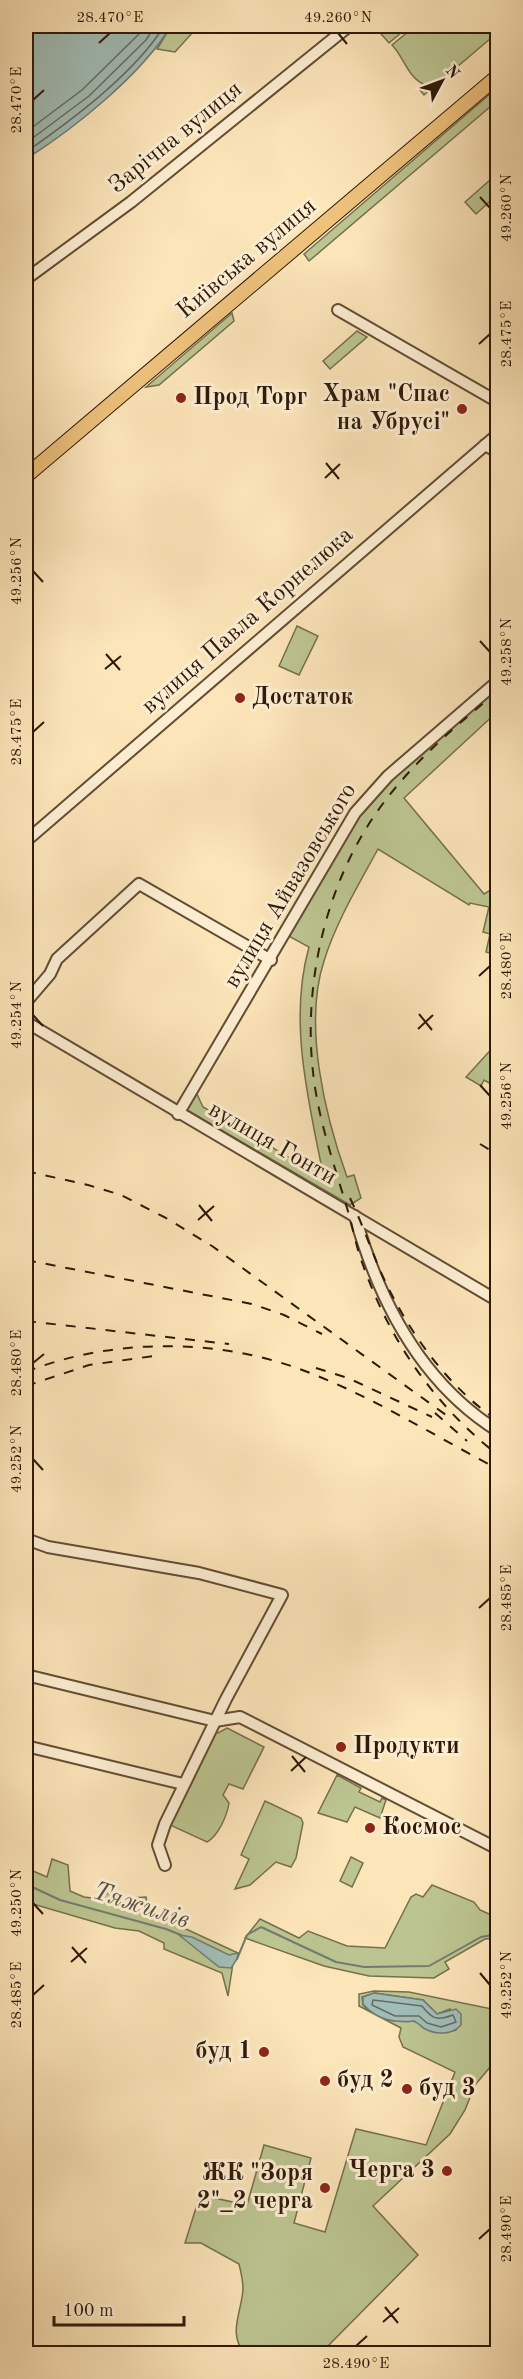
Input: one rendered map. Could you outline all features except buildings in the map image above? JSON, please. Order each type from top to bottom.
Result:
[{"type":"main road","name":"Київська вулиця","points":[[26,476],[498,75]]},
{"type":"street","name":"Зарічна вулиця","points":[[26,279],[130,202],[349,26]]},
{"type":"street","points":[[338,310],[498,402]]},
{"type":"street","name":"вулиця Павла Корнелюка","points":[[26,841],[498,434]]},
{"type":"street","points":[[485,445],[498,452]]},
{"type":"street","name":"вулиця Айвазовського","points":[[178,1114],[367,796],[498,681]]},
{"type":"street","points":[[26,1002],[50,974],[57,959],[139,884],[271,960]]},
{"type":"street","name":"вулиця Гонти","points":[[26,1022],[178,1114],[498,1301]]},
{"type":"street","points":[[355,1216],[378,1282],[412,1349],[449,1394],[470,1414],[498,1431]]},
{"type":"street","points":[[26,1539],[48,1548],[199,1573],[282,1595],[183,1784],[158,1845],[165,1865]]},
{"type":"street","points":[[26,1675],[215,1721],[240,1717]]},
{"type":"street","points":[[226,1699],[240,1717],[498,1849]]},
{"type":"street","points":[[26,1746],[183,1784]]},
{"type":"green space","points":[[171,26],[206,26],[193,32],[175,52],[157,49]]},
{"type":"green space","points":[[409,26],[389,43],[375,27]]},
{"type":"green space","points":[[415,26],[497,26],[497,33],[424,95],[420,90],[425,85],[414,77],[392,45]]},
{"type":"green space","points":[[497,88],[497,101],[309,261],[304,254]]},
{"type":"green space","points":[[497,174],[497,195],[476,214],[465,202]]},
{"type":"green space","points":[[232,313],[234,321],[159,385],[146,387]]},
{"type":"green space","points":[[357,331],[367,337],[330,369],[323,361]]},
{"type":"green space","points":[[297,626],[318,636],[299,675],[279,666]]},
{"type":"green space","points":[[497,681],[497,712],[404,798],[484,894],[497,886],[497,955],[486,952],[490,934],[483,932],[489,907],[470,903],[469,905],[378,849],[341,918],[324,961],[318,986],[316,1013],[319,1070],[339,1153],[347,1177],[354,1175],[361,1198],[350,1205],[185,1109],[196,1092],[203,1107],[317,1174],[321,1164],[310,1111],[300,1028],[303,974],[309,947],[285,934],[355,813]]},
{"type":"green space","points":[[497,1043],[497,1077],[491,1084],[484,1080],[481,1086],[466,1077]]},
{"type":"green space","points":[[227,1728],[264,1747],[243,1789],[229,1784],[223,1795],[229,1803],[226,1814],[218,1830],[207,1842],[170,1825],[213,1732],[218,1733]]},
{"type":"green space","points":[[337,1775],[361,1788],[359,1792],[380,1802],[382,1798],[386,1800],[380,1818],[355,1807],[347,1822],[318,1813]]},
{"type":"green space","points":[[265,1801],[301,1818],[303,1823],[296,1858],[291,1867],[276,1862],[250,1885],[235,1889],[249,1859],[241,1855]]},
{"type":"green space","points":[[351,1857],[363,1863],[352,1887],[340,1881]]},
{"type":"green space","points":[[52,1859],[68,1865],[70,1891],[84,1897],[100,1899],[109,1892],[130,1898],[146,1897],[149,1912],[238,1953],[233,1963],[228,1996],[222,1973],[164,1949],[164,1943],[139,1931],[115,1928],[26,1902],[26,1868],[47,1877]]},
{"type":"green space","points":[[432,1885],[474,1902],[480,1910],[498,1918],[497,1938],[485,1939],[445,1962],[449,1969],[434,1978],[369,1976],[324,1966],[245,1938],[260,1919],[299,1938],[308,1931],[347,1946],[385,1948],[411,1897],[416,1894],[423,1897]]},
{"type":"green space","points":[[374,1991],[409,1992],[497,2010],[497,2059],[475,2085],[465,2110],[450,2134],[373,2206],[418,2255],[321,2353],[245,2353],[240,2346],[236,2331],[243,2289],[239,2264],[201,2243],[185,2243],[200,2195],[247,2205],[264,2145],[311,2158],[294,2223],[325,2232],[356,2129],[426,2145],[455,2072],[403,2047],[399,2037],[401,2028],[381,2018],[393,2021],[413,2021],[439,2031],[450,2032],[456,2030],[450,2009],[437,2014],[423,2000],[375,1993],[362,1997],[363,2005],[373,2013],[359,2006],[359,1994]]},
{"type":"water","points":[[26,26],[171,26],[143,63],[106,99],[26,159]]},
{"type":"water","points":[[179,1935],[192,1937],[229,1955],[238,1953],[237,1959],[231,1968],[219,1967]]},
{"type":"water","points":[[374,1993],[423,2000],[437,2014],[456,2009],[461,2014],[461,2025],[453,2031],[439,2033],[425,2029],[414,2021],[380,2017],[363,2004],[363,1997]]},
{"type":"waterway","name":"Тяжилів","points":[[26,1884],[60,1900],[181,1935]]},
{"type":"waterway","name":"Тяжилів","points":[[237,1959],[247,1935],[261,1927],[336,1962],[364,1967],[429,1966],[481,1937],[498,1934]]},
{"type":"railway","points":[[498,691],[425,756],[392,792],[364,832],[349,859],[327,917],[319,948],[311,1010],[315,1090],[358,1251],[374,1293],[386,1320],[434,1393],[475,1436],[498,1455]]},
{"type":"railway","points":[[480,1144],[498,1155]]},
{"type":"railway","points":[[26,1171],[121,1195],[166,1218],[212,1246],[446,1415]]},
{"type":"railway","points":[[350,1198],[384,1279],[418,1339],[447,1376],[498,1421]]},
{"type":"railway","points":[[26,1260],[252,1304],[284,1315],[322,1334]]},
{"type":"railway","points":[[26,1321],[229,1344]]},
{"type":"railway","points":[[26,1372],[58,1361],[125,1348],[194,1347],[228,1351],[294,1367],[320,1377],[398,1414],[498,1469]]},
{"type":"railway","points":[[26,1386],[89,1365],[161,1355]]},
{"type":"railway","points":[[316,1368],[348,1378],[432,1417]]},
{"type":"railway","points":[[435,1413],[467,1441]]},
{"type":"place","name":"Прод Торг","points":[[181,398]]},
{"type":"place","name":"Храм \"Спас на Убрусі\"","points":[[462,409]]},
{"type":"place","name":"Достаток","points":[[240,698]]},
{"type":"place","name":"Продукти","points":[[341,1747]]},
{"type":"place","name":"Космос","points":[[370,1828]]},
{"type":"place","name":"буд 1","points":[[264,2052]]},
{"type":"place","name":"буд 2","points":[[325,2081]]},
{"type":"place","name":"буд 3","points":[[407,2089]]},
{"type":"place","name":"Черга 3","points":[[447,2171]]},
{"type":"place","name":"ЖК \"Зоря 2\"_2 черга","points":[[325,2188]]}]
